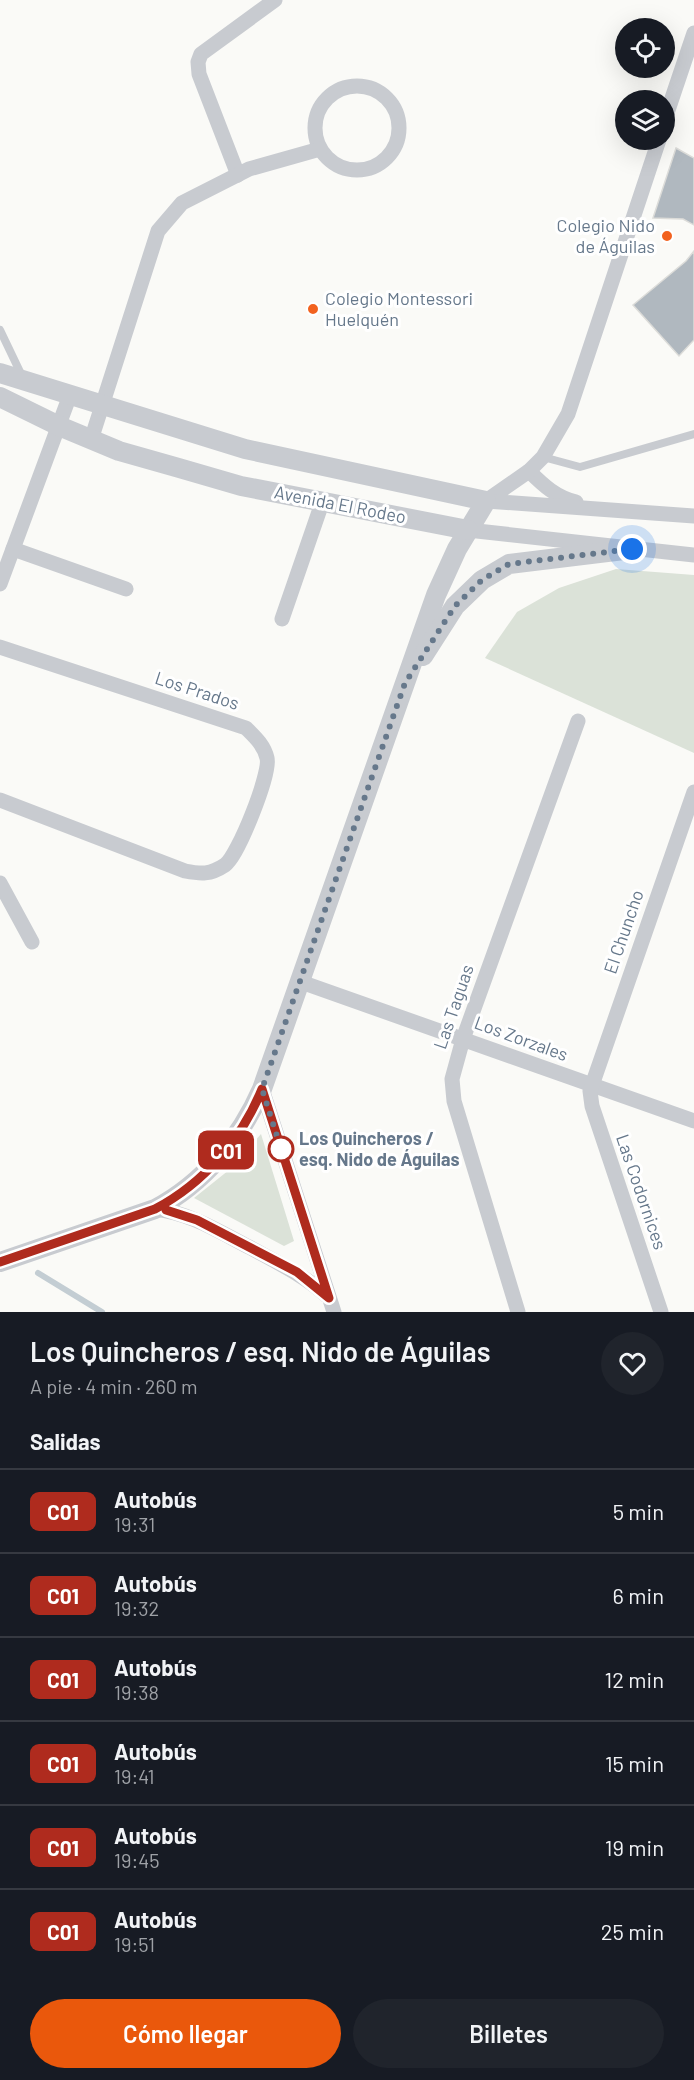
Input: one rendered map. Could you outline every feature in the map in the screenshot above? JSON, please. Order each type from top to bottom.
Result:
[{"type":"street","points":[[238,175],[199,74],[198,62],[201,54],[275,0]]},
{"type":"street","points":[[675,90],[694,33]]},
{"type":"street","points":[[351,86],[371,88],[388,99],[396,110],[400,124],[399,138],[393,152],[370,169],[356,171],[342,168],[329,160],[320,149],[315,136],[315,123],[319,110],[338,90],[351,86]]},
{"type":"street","points":[[91,440],[158,231],[182,203],[249,170],[320,149]]},
{"type":"street","points":[[0,1262],[155,1209],[184,1191],[214,1164],[244,1125],[262,1089],[446,572],[486,501],[529,471],[543,457],[568,414],[656,150]]},
{"type":"street","name":"Avenida El Rodeo","points":[[0,373],[245,449],[486,501],[694,516]]},
{"type":"street","points":[[0,584],[7,556],[70,395]]},
{"type":"street","name":"Avenida El Rodeo","points":[[0,397],[59,426],[119,451],[241,486],[468,530],[694,555]]},
{"type":"street","points":[[529,471],[547,489],[563,499],[611,510]]},
{"type":"street","points":[[282,619],[322,502]]},
{"type":"street","points":[[405,683],[455,606],[482,580],[509,564],[632,549]]},
{"type":"street","points":[[7,556],[126,589]]},
{"type":"street","name":"Los Prados","points":[[0,647],[246,728],[262,744],[268,761],[242,842],[227,864],[206,875],[185,872],[0,800]]},
{"type":"street","name":"Las Taguas","points":[[517,1312],[454,1101],[452,1078],[463,1039],[578,722]]},
{"type":"street","name":"El Chuncho","points":[[591,1084],[694,792]]},
{"type":"street","points":[[0,883],[32,942]]},
{"type":"street","name":"Los Zorzales","points":[[301,982],[694,1120]]},
{"type":"street","name":"Las Codornices","points":[[591,1084],[592,1106],[661,1312]]},
{"type":"street","points":[[262,1089],[331,1305]]},
{"type":"street","points":[[155,1209],[177,1212],[197,1220],[297,1272],[331,1305]]},
{"type":"lane","points":[[0,330],[24,380]]},
{"type":"lane","points":[[543,457],[580,467],[694,434]]},
{"type":"shaded area","points":[[616,569],[694,575],[694,753],[485,658],[517,612],[559,588]]},
{"type":"shaded area","points":[[261,1134],[294,1241],[284,1246],[194,1198],[229,1170]]},
{"type":"building","points":[[676,148],[694,158],[694,225],[683,219],[653,218]]},
{"type":"building","points":[[694,251],[694,340],[679,356],[633,305],[686,261]]},
{"type":"waterway","points":[[38,1273],[102,1312]]},
{"type":"bus line","name":"C01","points":[[0,1262],[155,1209],[170,1201],[197,1180],[230,1145],[244,1125],[262,1089],[329,1298],[297,1272],[197,1220],[166,1210]]},
{"type":"place","name":"Colegio Nido de Águilas","points":[[667,236]]},
{"type":"place","name":"Colegio Montessori Huelquén","points":[[313,309]]},
{"type":"place","name":"Los Quincheros / esq. Nido de Águilas","points":[[281,1149]]},
{"type":"route","points":[[281,1149],[282,1152],[262,1089],[405,683],[455,606],[482,580],[509,564],[632,549]]}]
